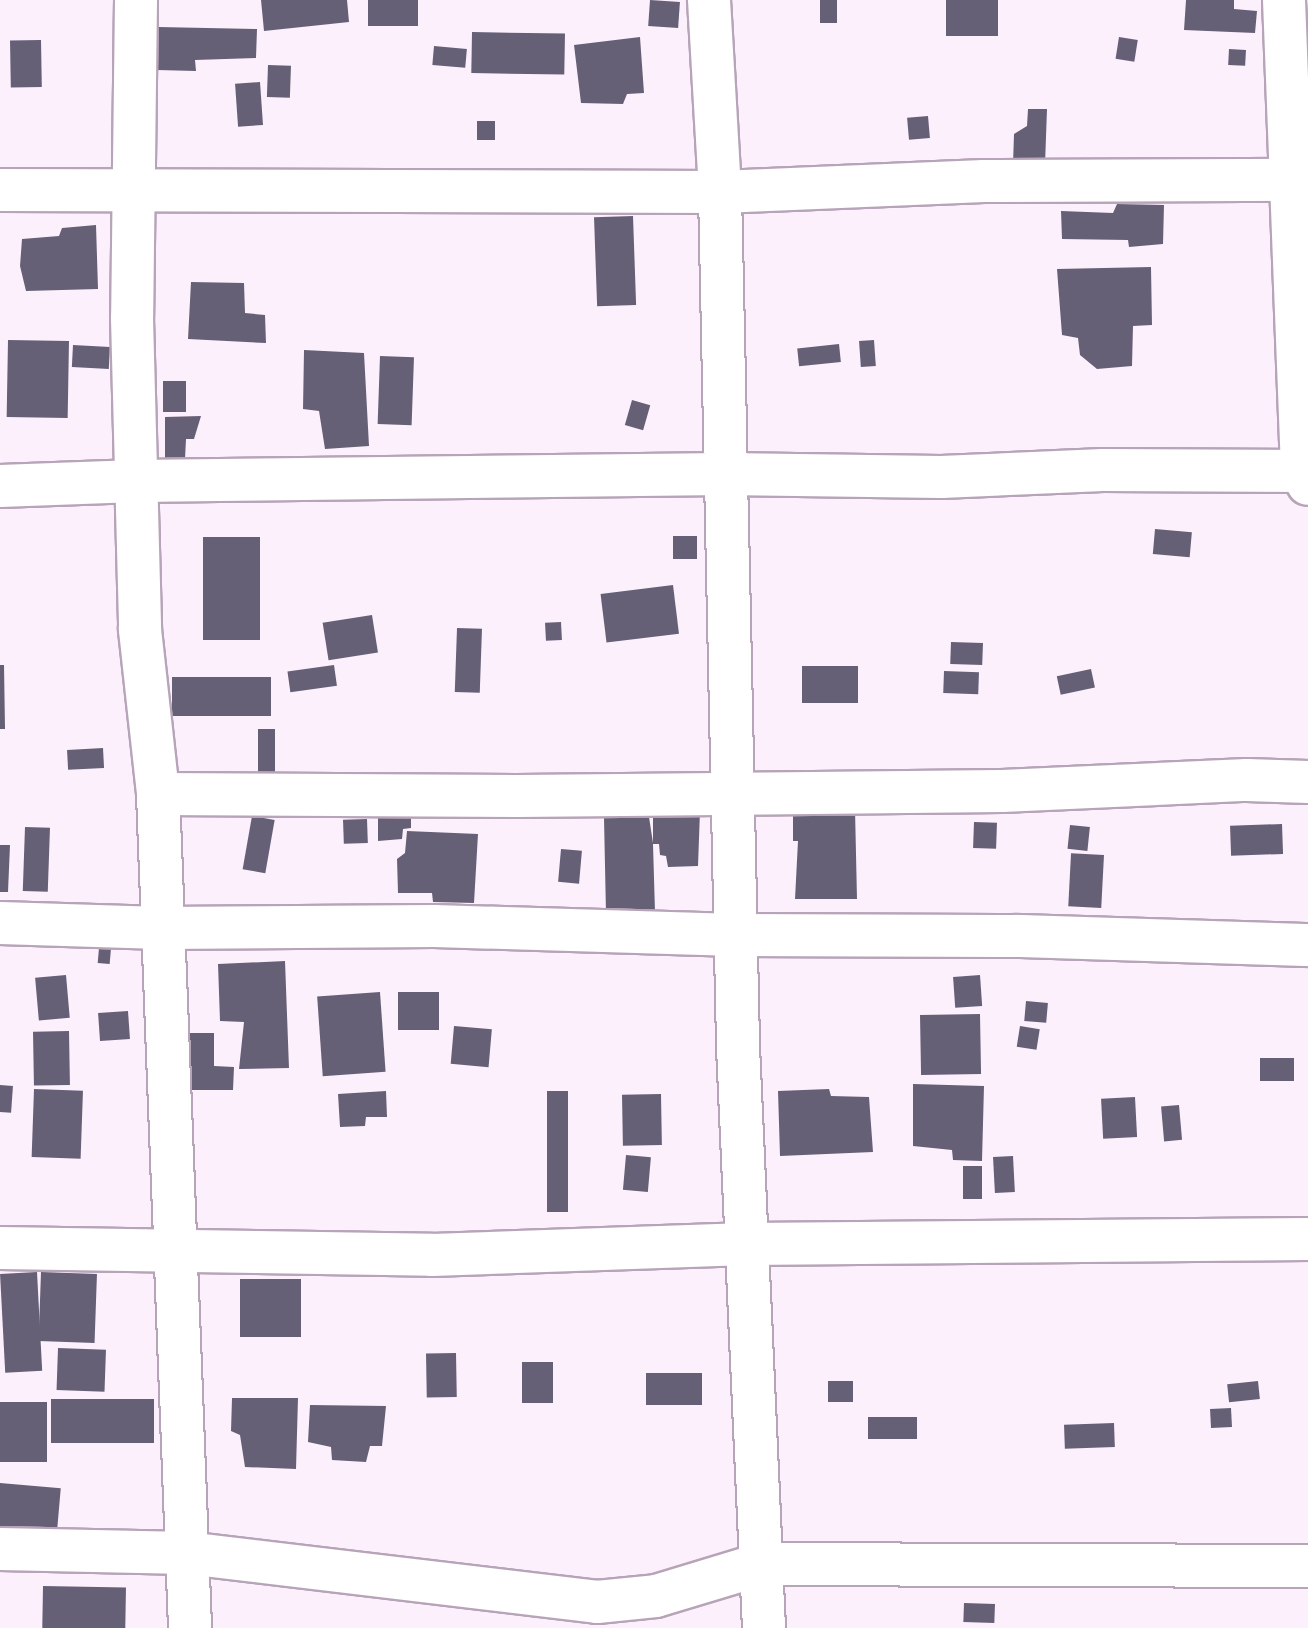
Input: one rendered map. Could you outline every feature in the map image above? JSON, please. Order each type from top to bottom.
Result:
[{"type":"street","points":[[136,0],[132,318],[140,630],[158,794],[161,928],[177,1252],[178,1394],[190,1628]]},
{"type":"street","points":[[709,0],[720,192],[736,935],[764,1628]]},
{"type":"street","points":[[0,486],[136,481],[725,474],[941,477],[1103,470],[1306,475],[1300,180],[1284,0]]},
{"type":"street","points":[[0,190],[720,192],[984,181],[1300,180]]},
{"type":"street","points":[[158,794],[1002,791],[1247,780],[1308,782]]},
{"type":"street","points":[[0,923],[161,928],[434,926],[736,935],[1018,936],[1308,945]]},
{"type":"street","points":[[0,1248],[432,1255],[747,1244],[1308,1239]]},
{"type":"street","points":[[0,1549],[187,1553],[597,1602],[656,1596],[762,1564],[1308,1566]]},
{"type":"building","points":[[261,0],[347,0],[349,22],[264,31]]},
{"type":"building","points":[[368,0],[418,0],[418,26],[368,26]]},
{"type":"building","points":[[650,0],[680,2],[678,28],[648,26]]},
{"type":"building","points":[[820,0],[837,0],[837,23],[820,23]]},
{"type":"building","points":[[946,0],[998,0],[998,36],[946,36]]},
{"type":"building","points":[[1186,0],[1234,0],[1234,9],[1257,11],[1255,33],[1184,30]]},
{"type":"building","points":[[158,27],[257,29],[256,58],[195,60],[196,71],[157,70]]},
{"type":"building","points":[[472,32],[565,34],[564,75],[471,73]]},
{"type":"building","points":[[640,37],[644,93],[627,94],[623,104],[581,103],[574,45]]},
{"type":"building","points":[[1119,37],[1138,40],[1134,62],[1116,59]]},
{"type":"building","points":[[41,40],[42,87],[11,88],[10,41]]},
{"type":"building","points":[[434,46],[467,49],[465,68],[432,65]]},
{"type":"building","points":[[1229,49],[1246,50],[1245,66],[1228,65]]},
{"type":"building","points":[[268,65],[291,66],[290,98],[267,97]]},
{"type":"building","points":[[260,82],[263,125],[238,127],[235,84]]},
{"type":"building","points":[[1028,109],[1047,109],[1045,165],[1013,164],[1014,134],[1027,126]]},
{"type":"building","points":[[928,116],[930,138],[909,140],[907,118]]},
{"type":"building","points":[[477,121],[495,121],[495,140],[477,140]]},
{"type":"building","points":[[1117,204],[1164,205],[1163,244],[1129,247],[1128,240],[1062,239],[1061,211],[1113,213]]},
{"type":"building","points":[[633,216],[636,305],[597,306],[594,217]]},
{"type":"building","points":[[96,225],[98,289],[26,291],[20,266],[22,239],[59,236],[62,228]]},
{"type":"building","points":[[1151,267],[1152,325],[1133,326],[1132,366],[1097,369],[1080,355],[1078,338],[1062,335],[1057,269]]},
{"type":"building","points":[[191,282],[244,283],[245,313],[265,315],[266,343],[188,339]]},
{"type":"building","points":[[8,340],[69,341],[68,418],[7,417]]},
{"type":"building","points":[[874,340],[876,366],[861,367],[859,341]]},
{"type":"building","points":[[839,344],[841,362],[799,366],[797,348]]},
{"type":"building","points":[[73,345],[110,347],[109,369],[72,367]]},
{"type":"building","points":[[304,350],[364,353],[369,446],[325,449],[319,411],[303,409]]},
{"type":"building","points":[[380,356],[414,357],[412,425],[378,424]]},
{"type":"building","points":[[163,381],[186,381],[186,412],[163,412]]},
{"type":"building","points":[[632,400],[650,405],[643,430],[625,425]]},
{"type":"building","points":[[201,416],[194,439],[186,439],[185,459],[165,461],[165,417]]},
{"type":"building","points":[[1155,529],[1192,532],[1190,557],[1153,554]]},
{"type":"building","points":[[673,536],[697,536],[697,559],[673,559]]},
{"type":"building","points":[[203,537],[260,537],[260,640],[203,640]]},
{"type":"building","points":[[673,585],[679,634],[607,643],[601,594]]},
{"type":"building","points":[[372,615],[378,653],[329,660],[323,623]]},
{"type":"building","points":[[561,622],[562,640],[546,641],[545,623]]},
{"type":"building","points":[[457,628],[482,629],[480,693],[455,692]]},
{"type":"building","points":[[951,642],[983,643],[982,665],[950,664]]},
{"type":"building","points":[[0,665],[4,665],[5,729],[0,729]]},
{"type":"building","points":[[334,665],[337,686],[290,692],[287,672]]},
{"type":"building","points":[[802,666],[858,666],[858,703],[802,703]]},
{"type":"building","points":[[1091,669],[1095,688],[1061,695],[1057,676]]},
{"type":"building","points":[[944,671],[979,672],[978,694],[943,693]]},
{"type":"building","points":[[172,677],[271,677],[271,716],[172,716]]},
{"type":"building","points":[[258,729],[275,729],[275,784],[258,784]]},
{"type":"building","points":[[103,748],[104,768],[68,770],[67,750]]},
{"type":"building","points":[[855,809],[857,899],[795,899],[798,841],[793,841],[793,810]]},
{"type":"building","points":[[653,810],[700,811],[698,866],[668,867],[666,856],[660,855],[659,844],[653,844],[655,912],[606,914],[604,818],[649,817],[653,843]]},
{"type":"building","points":[[411,813],[411,828],[403,829],[402,839],[378,841],[378,814]]},
{"type":"building","points":[[252,816],[275,820],[265,873],[243,869]]},
{"type":"building","points":[[367,819],[368,843],[344,844],[343,820]]},
{"type":"building","points":[[974,822],[997,823],[996,849],[973,848]]},
{"type":"building","points":[[1282,824],[1283,854],[1231,856],[1230,826]]},
{"type":"building","points":[[1070,825],[1090,827],[1087,851],[1067,849]]},
{"type":"building","points":[[25,827],[50,828],[48,892],[23,891]]},
{"type":"building","points":[[407,831],[478,834],[474,903],[433,902],[432,893],[398,893],[397,859],[405,853]]},
{"type":"building","points":[[0,845],[10,845],[8,892],[0,892]]},
{"type":"building","points":[[561,849],[582,851],[579,884],[558,882]]},
{"type":"building","points":[[1071,853],[1104,855],[1101,908],[1068,906]]},
{"type":"building","points":[[99,948],[111,949],[110,964],[98,963]]},
{"type":"building","points":[[285,961],[289,1068],[239,1069],[244,1022],[220,1021],[218,964]]},
{"type":"building","points":[[66,975],[70,1018],[39,1021],[35,978]]},
{"type":"building","points":[[980,975],[982,1006],[955,1008],[953,977]]},
{"type":"building","points":[[380,992],[386,1072],[323,1076],[317,996]]},
{"type":"building","points":[[398,992],[439,992],[439,1030],[398,1030]]},
{"type":"building","points":[[1026,1001],[1048,1003],[1046,1023],[1024,1021]]},
{"type":"building","points":[[128,1011],[130,1039],[100,1041],[98,1013]]},
{"type":"building","points":[[980,1014],[981,1074],[921,1075],[920,1015]]},
{"type":"building","points":[[454,1026],[492,1029],[489,1067],[451,1064]]},
{"type":"building","points":[[1020,1026],[1040,1029],[1036,1050],[1017,1047]]},
{"type":"building","points":[[69,1031],[70,1085],[34,1086],[33,1032]]},
{"type":"building","points":[[187,1033],[214,1033],[214,1066],[234,1067],[233,1090],[187,1090]]},
{"type":"building","points":[[1260,1058],[1294,1058],[1294,1081],[1260,1081]]},
{"type":"building","points":[[913,1084],[984,1086],[982,1161],[953,1160],[952,1150],[913,1146]]},
{"type":"building","points":[[0,1085],[13,1086],[11,1113],[0,1112]]},
{"type":"building","points":[[34,1089],[83,1091],[81,1159],[32,1157]]},
{"type":"building","points":[[829,1089],[831,1096],[869,1097],[873,1152],[780,1156],[778,1091]]},
{"type":"building","points":[[386,1091],[387,1117],[366,1117],[365,1126],[340,1127],[338,1094]]},
{"type":"building","points":[[547,1091],[568,1091],[568,1212],[547,1212]]},
{"type":"building","points":[[661,1094],[662,1145],[623,1146],[622,1095]]},
{"type":"building","points":[[1135,1097],[1137,1137],[1103,1139],[1101,1099]]},
{"type":"building","points":[[1179,1105],[1182,1140],[1164,1141],[1161,1107]]},
{"type":"building","points":[[626,1155],[651,1157],[648,1192],[623,1190]]},
{"type":"building","points":[[1013,1156],[1015,1192],[995,1193],[993,1157]]},
{"type":"building","points":[[963,1166],[982,1166],[982,1199],[963,1199]]},
{"type":"building","points":[[37,1272],[42,1371],[5,1373],[0,1274]]},
{"type":"building","points":[[41,1272],[97,1274],[95,1343],[39,1341]]},
{"type":"building","points":[[240,1279],[301,1279],[301,1337],[240,1337]]},
{"type":"building","points":[[58,1348],[106,1350],[105,1392],[57,1390]]},
{"type":"building","points":[[456,1353],[457,1397],[427,1398],[426,1354]]},
{"type":"building","points":[[522,1362],[553,1362],[553,1403],[522,1403]]},
{"type":"building","points":[[646,1373],[702,1373],[702,1405],[646,1405]]},
{"type":"building","points":[[828,1381],[853,1381],[853,1402],[828,1402]]},
{"type":"building","points":[[1258,1381],[1260,1399],[1229,1402],[1227,1384]]},
{"type":"building","points":[[232,1398],[298,1398],[296,1469],[245,1467],[240,1435],[231,1431]]},
{"type":"building","points":[[51,1399],[154,1399],[154,1443],[51,1443]]},
{"type":"building","points":[[0,1402],[47,1402],[47,1462],[0,1462]]},
{"type":"building","points":[[310,1405],[386,1406],[382,1446],[370,1446],[366,1462],[332,1460],[331,1447],[308,1442]]},
{"type":"building","points":[[1231,1408],[1232,1427],[1211,1428],[1210,1409]]},
{"type":"building","points":[[868,1417],[917,1417],[917,1439],[868,1439]]},
{"type":"building","points":[[1114,1423],[1115,1447],[1065,1449],[1064,1425]]},
{"type":"building","points":[[0,1483],[61,1488],[56,1538],[0,1533]]},
{"type":"building","points":[[43,1586],[126,1587],[125,1628],[42,1628]]},
{"type":"building","points":[[964,1603],[995,1604],[994,1623],[963,1622]]}]
